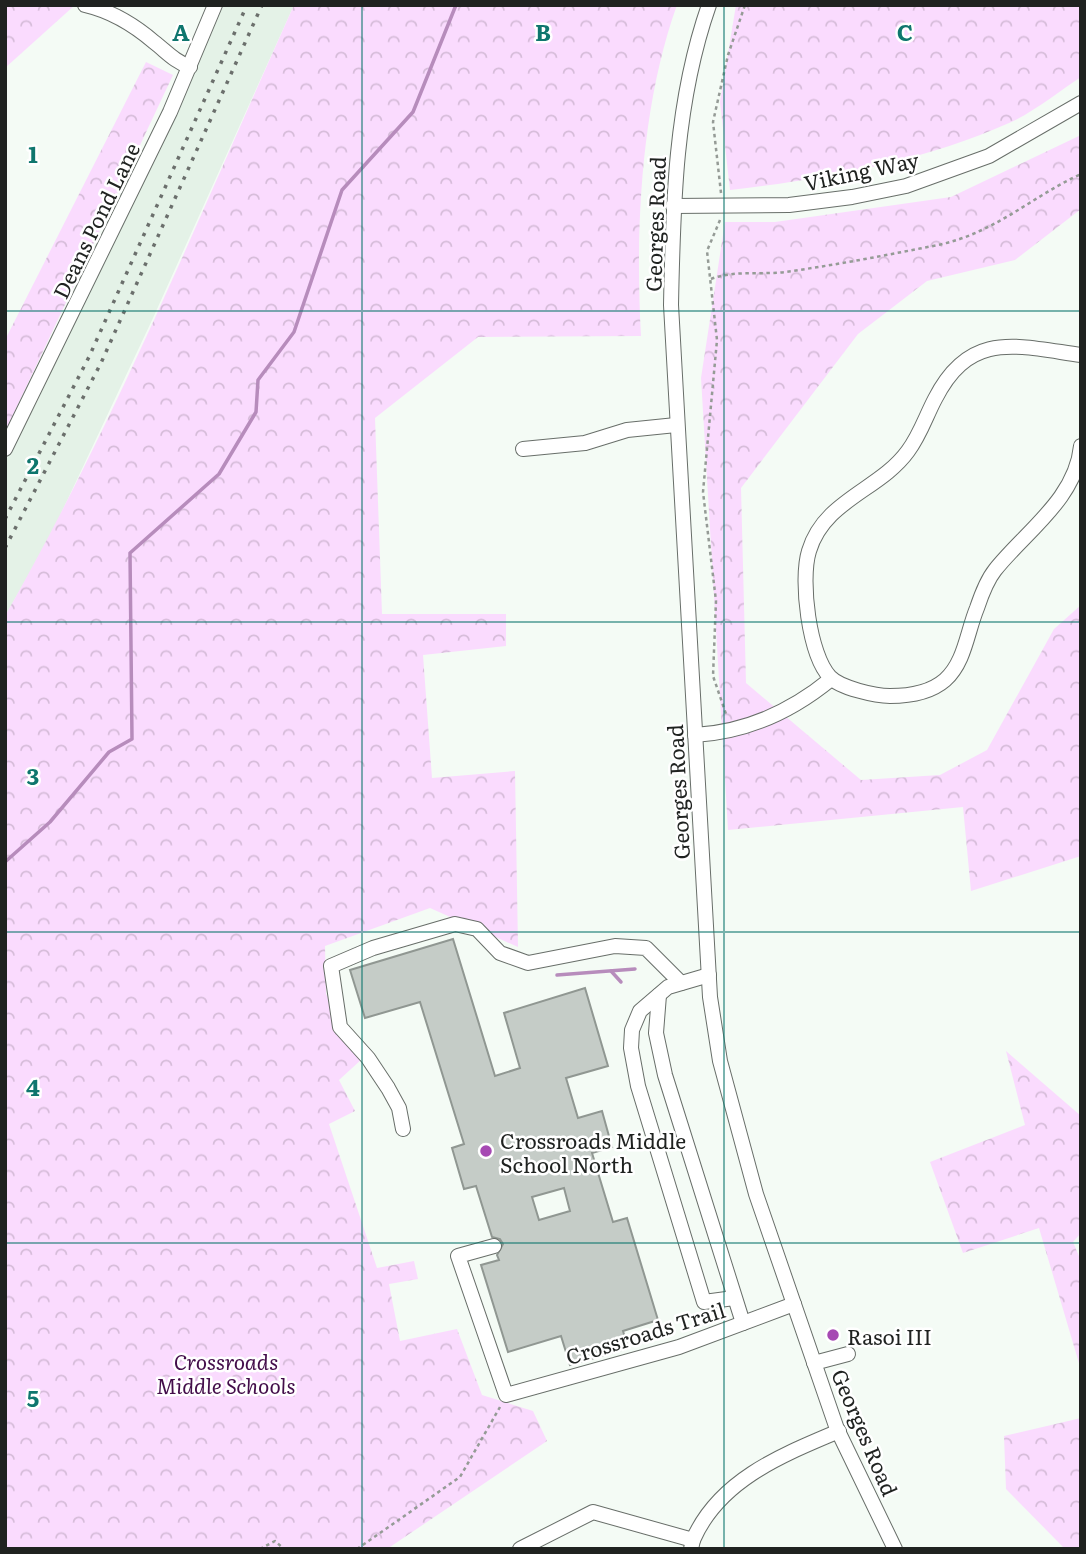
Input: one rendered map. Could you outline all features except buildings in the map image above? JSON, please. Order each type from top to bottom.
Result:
[{"type":"street","points":[[85,5],[106,9],[120,17],[175,61],[190,67]]},
{"type":"street","name":"Deans Pond Lane","points":[[5,449],[190,67],[215,5]]},
{"type":"street","name":"Georges Road","points":[[709,5],[698,36],[680,131],[673,206],[671,306],[709,975],[720,1060],[756,1194],[839,1431],[895,1549]]},
{"type":"street","name":"Viking Way","points":[[673,206],[789,205],[852,197],[906,186],[989,156],[1081,103]]},
{"type":"street","points":[[1081,355],[990,347],[957,364],[908,452],[890,469],[832,512],[808,551],[806,592],[814,652],[831,679],[875,696],[914,696],[945,680],[964,652],[976,611],[993,573],[1043,519],[1068,485],[1081,446]]},
{"type":"street","points":[[523,449],[585,443],[626,430],[676,425]]},
{"type":"street","points":[[695,735],[729,732],[769,718],[805,700],[831,679]]},
{"type":"street","points":[[403,1129],[399,1108],[388,1088],[368,1058],[340,1027],[331,966],[373,948],[455,924],[477,929],[500,953],[528,963],[615,947],[646,948],[681,984]]},
{"type":"street","points":[[709,975],[668,987],[640,1010],[632,1030],[631,1048],[638,1086],[704,1302],[734,1298]]},
{"type":"street","points":[[659,995],[656,1034],[665,1075],[743,1324]]},
{"type":"street","points":[[494,1245],[458,1256],[506,1395]]},
{"type":"street","name":"Crossroads Trail","points":[[506,1395],[679,1347],[794,1304]]},
{"type":"street","points":[[814,1363],[848,1354]]},
{"type":"street","points":[[520,1549],[593,1512],[692,1544],[728,1489],[784,1456],[839,1431]]},
{"type":"path","points":[[722,195],[713,122],[728,55],[744,5]]},
{"type":"path","points":[[711,279],[731,273],[785,272],[941,244],[1019,212],[1042,195],[1081,174]]},
{"type":"path","points":[[721,216],[707,251],[717,340],[716,377],[704,492],[716,601],[713,676],[727,718]]},
{"type":"path","points":[[357,1549],[460,1477],[506,1395]]},
{"type":"path","points":[[261,1549],[275,1541],[284,1549]]},
{"type":"shaded area","points":[[219,5],[294,5],[153,318],[49,539],[5,616],[5,462],[38,400]]},
{"type":"green space","points":[[5,5],[75,5],[5,68]]},
{"type":"green space","name":"Crossroads Middle Schools","points":[[294,5],[677,5],[655,84],[643,168],[639,254],[641,336],[478,337],[375,418],[382,614],[506,614],[506,646],[423,655],[432,778],[515,771],[518,947],[430,908],[325,946],[326,994],[362,1059],[339,1080],[355,1111],[329,1124],[377,1268],[414,1261],[418,1279],[389,1284],[400,1341],[457,1329],[482,1395],[533,1411],[547,1441],[387,1549],[5,1549],[5,616],[46,542],[121,391]]},
{"type":"green space","points":[[736,5],[1081,5],[1081,77],[1018,118],[976,137],[942,148],[837,174],[730,190],[720,102]]},
{"type":"green space","points":[[146,62],[173,75],[5,432],[5,340]]},
{"type":"green space","points":[[1081,135],[1081,209],[1015,260],[927,281],[858,334],[741,488],[746,683],[861,780],[940,775],[987,750],[1054,629],[1081,605],[1081,856],[971,891],[963,807],[728,830],[701,378],[725,222],[775,222],[951,197]]},
{"type":"green space","points":[[1006,1051],[1081,1116],[1081,1233],[1073,1242],[1081,1261],[1081,1370],[1039,1228],[963,1253],[930,1162],[1025,1125]]},
{"type":"green space","points":[[1081,1418],[1081,1549],[1065,1549],[1006,1489],[1004,1436]]},
{"type":"waterway","points":[[5,862],[50,822],[109,752],[132,739],[130,553],[219,474],[256,412],[258,380],[294,332],[342,190],[413,112],[456,5]]},
{"type":"waterway","points":[[557,975],[635,969]]},
{"type":"waterway","points":[[611,971],[621,982]]},
{"type":"railway","points":[[5,519],[89,357],[247,5]]},
{"type":"railway","points":[[5,548],[101,363],[262,5]]},
{"type":"place","name":"Crossroads Middle School North","points":[[486,1151]]},
{"type":"place","name":"Rasoi III","points":[[833,1335]]}]
